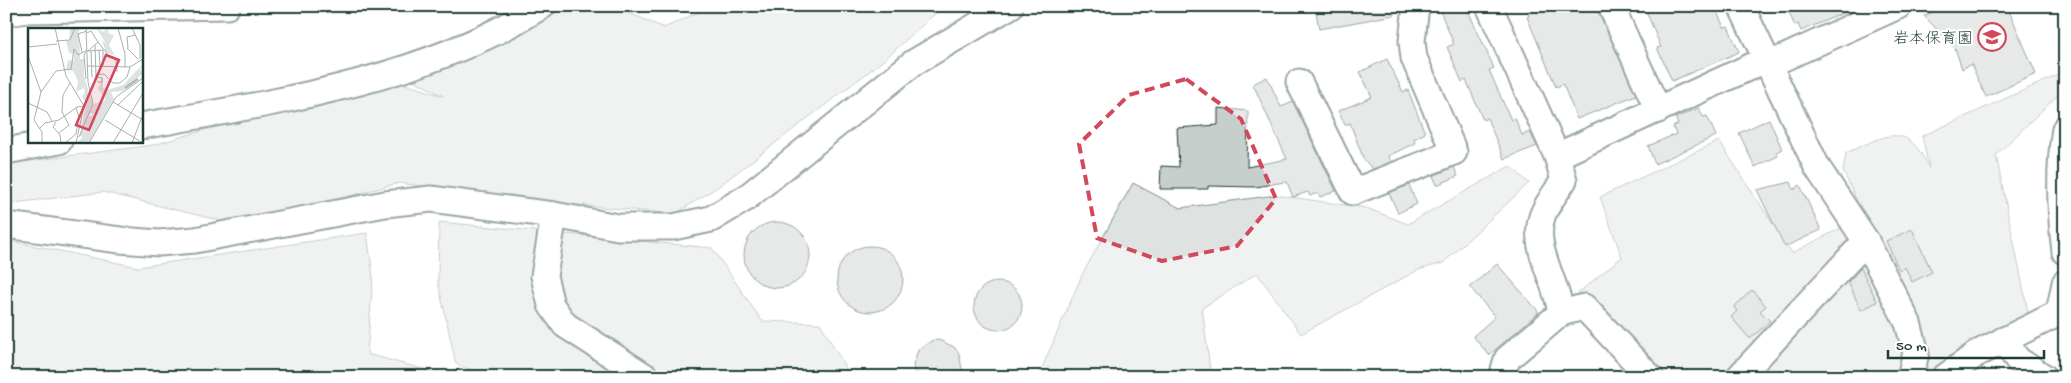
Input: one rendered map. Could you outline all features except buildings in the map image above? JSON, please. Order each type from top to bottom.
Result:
[{"type":"street","points":[[6,13],[28,10],[227,6]]},
{"type":"street","points":[[142,126],[292,99],[383,76],[507,27],[542,6]]},
{"type":"street","points":[[6,225],[120,240],[159,243],[203,239],[385,204],[431,199],[554,215],[618,228],[653,229],[710,219],[746,198],[913,64],[1010,6]]},
{"type":"street","points":[[1299,82],[1353,192],[1454,152],[1414,58],[1412,41],[1416,6]]},
{"type":"street","points":[[1489,6],[1558,156],[1564,180],[1543,215],[1539,243],[1559,296],[1561,313]]},
{"type":"street","points":[[1611,6],[1658,110]]},
{"type":"street","points":[[1740,6],[1817,167],[1866,241],[1908,323],[1916,353],[1910,377]]},
{"type":"street","points":[[1558,156],[1766,62],[1898,6]]},
{"type":"street","points":[[2065,129],[2060,157],[2062,224],[2065,252]]},
{"type":"street","points":[[6,151],[54,142]]},
{"type":"street","points":[[554,215],[544,276],[551,305],[565,326],[646,377]]},
{"type":"street","points":[[1739,377],[1866,241]]},
{"type":"street","points":[[1945,377],[1978,353],[2059,313],[2065,283]]},
{"type":"street","points":[[1502,377],[1507,359],[1561,313],[1584,307],[1650,377]]},
{"type":"street","points":[[2003,340],[2018,360],[2044,377]]},
{"type":"highlighted area","points":[[1186,79],[1241,119],[1276,199],[1237,246],[1162,261],[1097,238],[1079,144],[1129,95]]},
{"type":"shaded area","points":[[543,6],[620,6],[622,10],[664,28],[712,6],[953,6],[937,12],[884,60],[719,186],[675,214],[536,201],[399,183],[238,225],[103,192],[6,204],[6,164],[154,145],[383,77],[443,96],[397,71]]},
{"type":"shaded area","points":[[2058,75],[2065,88],[1996,155],[2028,312],[1939,377],[1670,377],[1578,293],[1622,257],[1600,197],[1719,141],[1792,253],[1843,227],[1876,241],[1843,171],[1846,153],[1884,137],[1903,137],[1912,143],[1929,168],[1922,136]]},
{"type":"shaded area","points":[[1510,166],[1529,183],[1443,263],[1418,270],[1301,334],[1257,273],[1202,308],[1211,377],[1038,377],[1082,275],[1133,183],[1180,208],[1276,195],[1366,208],[1408,224]]},
{"type":"shaded area","points":[[439,222],[712,248],[762,321],[820,323],[851,377],[490,377],[456,364],[438,282]]},
{"type":"shaded area","points":[[367,233],[373,277],[367,354],[452,377],[161,377],[176,373],[171,372],[152,377],[6,377],[6,240],[138,267]]},
{"type":"place","name":"岩本保育園","points":[[1992,37]]}]
